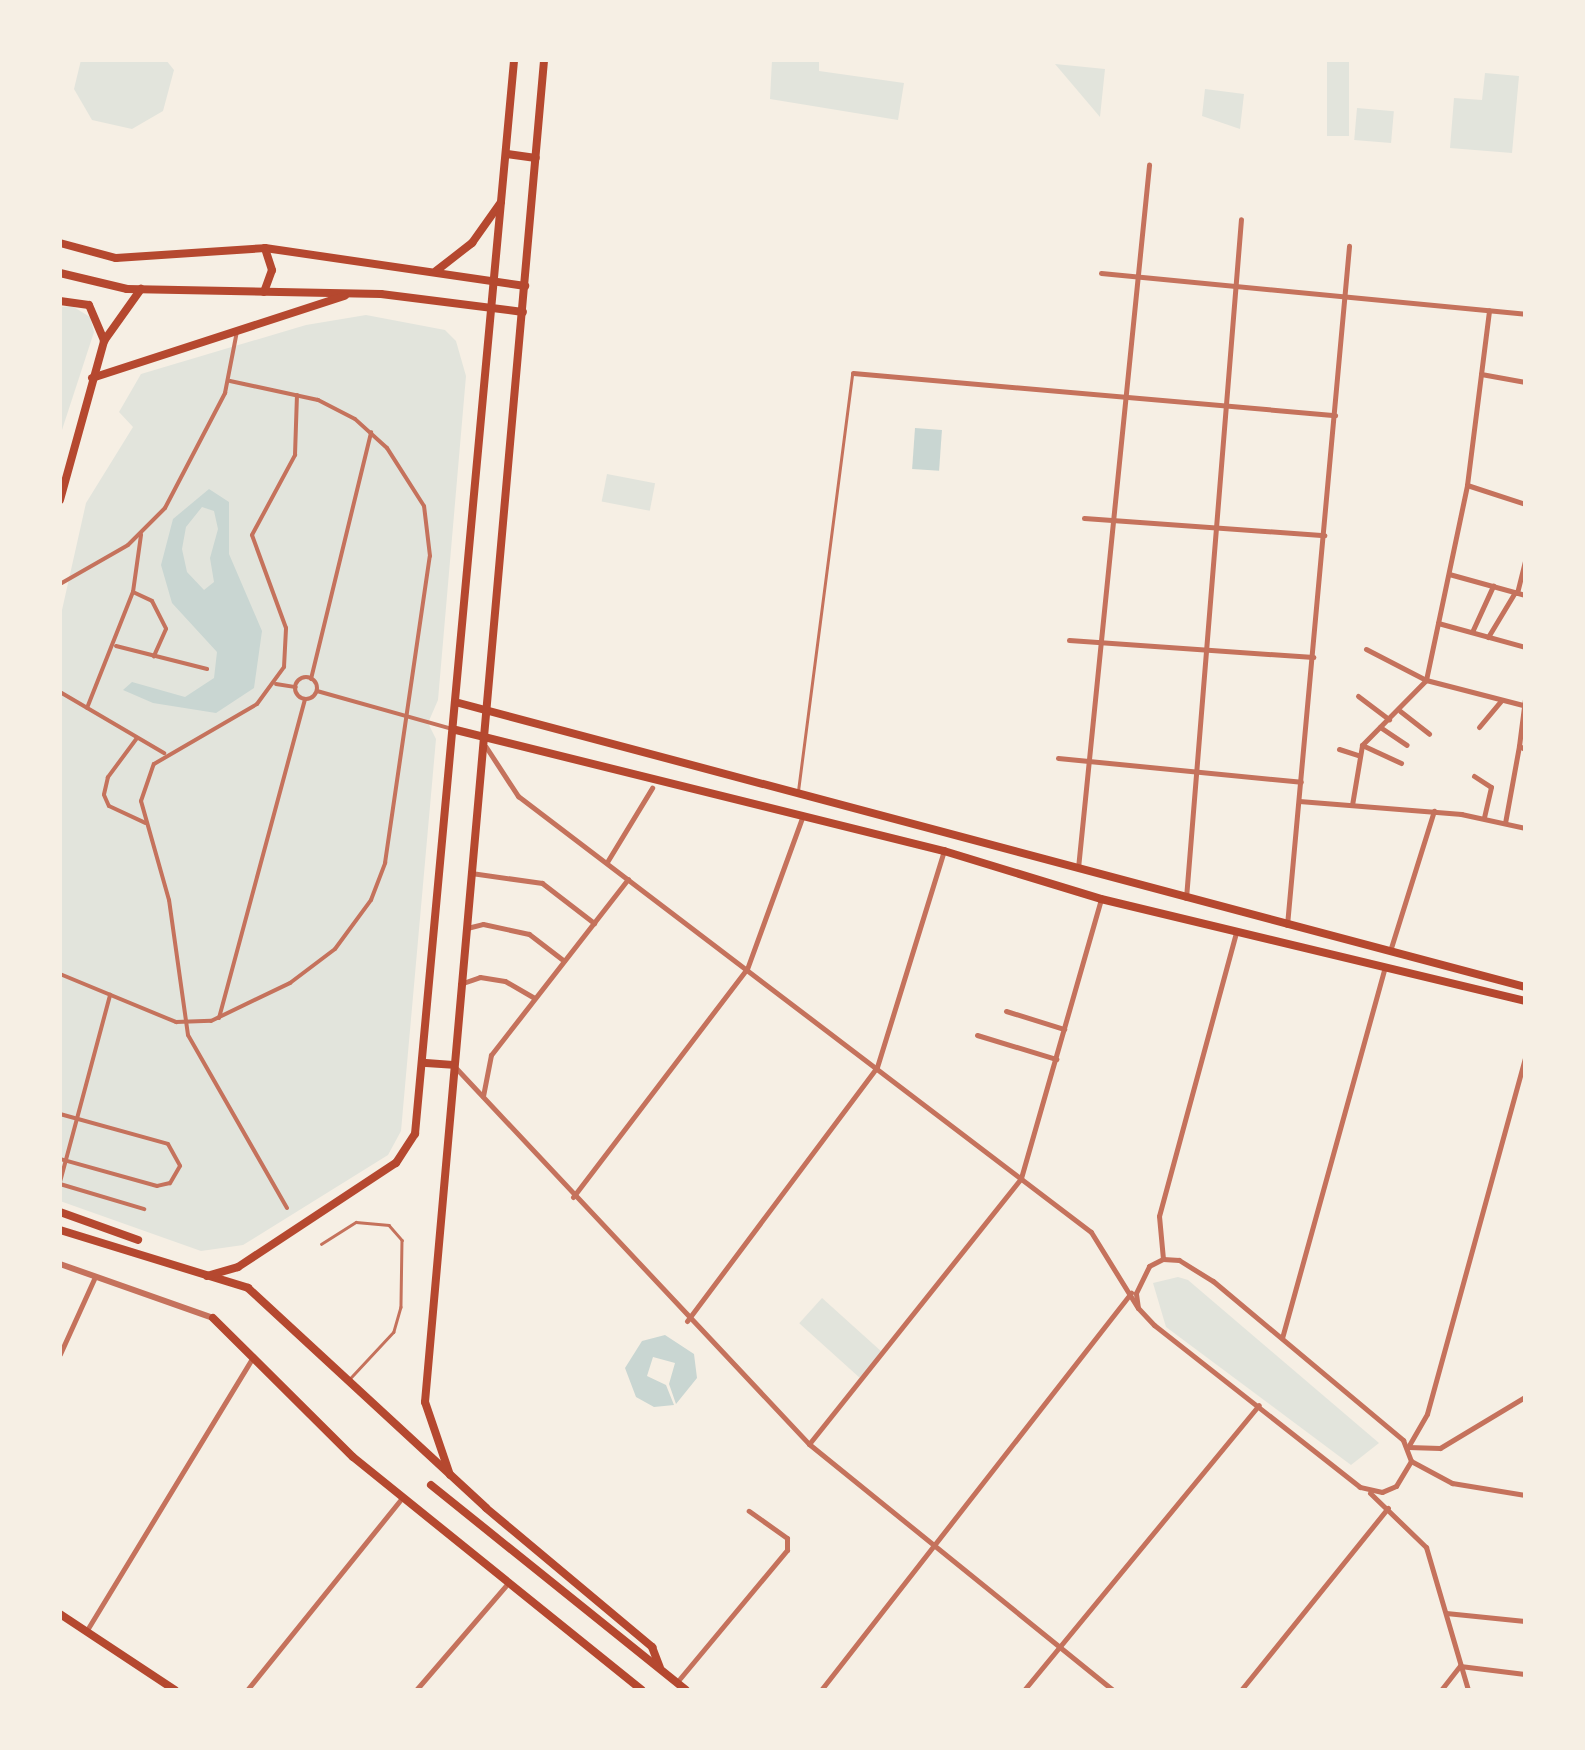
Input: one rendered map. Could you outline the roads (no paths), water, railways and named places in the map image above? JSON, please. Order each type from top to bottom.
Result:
[{"type":"main road","points":[[207,1276],[238,1267],[402,1157],[415,1134],[426,1064],[496,307],[514,60]]},
{"type":"main road","points":[[450,1475],[426,1402],[459,984],[544,60]]},
{"type":"main road","points":[[507,154],[536,158]]},
{"type":"main road","points":[[433,272],[472,243],[503,198]]},
{"type":"main road","points":[[60,243],[116,258],[264,248],[525,286]]},
{"type":"main road","points":[[264,248],[272,270],[264,292]]},
{"type":"main road","points":[[60,273],[141,289],[354,293],[523,312]]},
{"type":"main road","points":[[60,500],[104,341],[141,289]]},
{"type":"main road","points":[[92,378],[354,293]]},
{"type":"main road","points":[[60,300],[89,305],[104,341]]},
{"type":"main road","points":[[60,455],[71,452]]},
{"type":"main road","points":[[459,703],[1522,985]]},
{"type":"main road","points":[[456,730],[944,851],[1101,899],[1525,1001]]},
{"type":"main road","points":[[426,1064],[453,1065]]},
{"type":"main road","points":[[60,1212],[138,1240]]},
{"type":"main road","points":[[60,1230],[248,1288],[450,1475],[652,1647],[660,1668]]},
{"type":"main road","points":[[214,1318],[252,1360],[402,1498],[642,1690]]},
{"type":"main road","points":[[431,1485],[686,1690]]},
{"type":"main road","points":[[60,1614],[175,1690]]},
{"type":"street","points":[[1078,868],[1149,166]]},
{"type":"street","points":[[1186,898],[1241,219]]},
{"type":"street","points":[[1287,924],[1349,246]]},
{"type":"street","points":[[1102,273],[1347,293],[1525,314]]},
{"type":"street","points":[[1352,805],[1362,745],[1426,680],[1467,484],[1489,310]]},
{"type":"street","points":[[60,584],[141,535],[175,493],[230,381],[236,331]]},
{"type":"street","points":[[853,372],[1335,415]]},
{"type":"street","points":[[1480,374],[1525,382]]},
{"type":"street","points":[[60,974],[185,1024],[219,1018],[312,969],[361,918],[385,863],[411,718],[428,523],[408,477],[371,432],[337,408],[297,394],[230,381]]},
{"type":"street","points":[[287,1208],[185,1024],[172,916],[146,824],[142,788],[166,755],[240,716],[276,684],[288,648],[286,628],[252,534],[295,455],[297,394]]},
{"type":"street","points":[[316,691],[311,679],[371,432]]},
{"type":"street","points":[[1467,484],[1525,504]]},
{"type":"street","points":[[1084,518],[1324,535]]},
{"type":"street","points":[[87,708],[116,646],[133,592],[141,535]]},
{"type":"street","points":[[1488,637],[1516,593],[1525,560]]},
{"type":"street","points":[[1449,574],[1525,595]]},
{"type":"street","points":[[1472,632],[1493,586]]},
{"type":"street","points":[[133,592],[152,601],[166,629],[154,656]]},
{"type":"street","points":[[1438,623],[1525,647]]},
{"type":"street","points":[[1069,640],[1312,656]]},
{"type":"street","points":[[116,646],[207,670]]},
{"type":"street","points":[[1366,650],[1426,680],[1524,702],[1522,747],[1505,823]]},
{"type":"street","points":[[276,684],[296,687],[311,679]]},
{"type":"street","points":[[296,687],[305,699]]},
{"type":"street","points":[[316,691],[456,730]]},
{"type":"street","points":[[219,1018],[305,699],[316,691]]},
{"type":"street","points":[[60,692],[166,755]]},
{"type":"street","points":[[1358,696],[1389,719]]},
{"type":"street","points":[[1478,728],[1502,700]]},
{"type":"street","points":[[1399,710],[1429,734]]},
{"type":"street","points":[[1380,727],[1407,745]]},
{"type":"street","points":[[482,735],[510,788],[1091,1232],[1138,1308],[1388,1508],[1426,1547],[1468,1690]]},
{"type":"street","points":[[137,738],[108,777],[104,795],[109,806],[146,824]]},
{"type":"street","points":[[1362,745],[1401,762]]},
{"type":"street","points":[[1339,749],[1358,755]]},
{"type":"street","points":[[1058,758],[1301,782]]},
{"type":"street","points":[[1474,776],[1490,787],[1484,818]]},
{"type":"street","points":[[606,863],[652,788]]},
{"type":"street","points":[[1299,801],[1434,811],[1525,828]]},
{"type":"street","points":[[1390,951],[1434,811]]},
{"type":"street","points":[[573,1197],[747,969],[803,815]]},
{"type":"street","points":[[687,1321],[877,1068],[944,851]]},
{"type":"street","points":[[469,872],[542,883],[594,922]]},
{"type":"street","points":[[484,1099],[485,1066],[628,880]]},
{"type":"street","points":[[809,1444],[1021,1178],[1101,899]]},
{"type":"street","points":[[464,928],[507,927],[541,941],[564,961]]},
{"type":"street","points":[[1163,1259],[1159,1216],[1236,932]]},
{"type":"street","points":[[1282,1338],[1384,970]]},
{"type":"street","points":[[459,984],[480,977],[506,981],[535,998]]},
{"type":"street","points":[[110,995],[60,1182],[144,1209]]},
{"type":"street","points":[[1006,1011],[1064,1029]]},
{"type":"street","points":[[977,1036],[1056,1059]]},
{"type":"street","points":[[1408,1448],[1427,1414],[1525,1058]]},
{"type":"street","points":[[453,1065],[687,1321],[809,1444],[1114,1690]]},
{"type":"street","points":[[60,1114],[168,1144],[180,1166],[170,1183],[157,1186],[63,1160]]},
{"type":"street","points":[[1138,1308],[1140,1278],[1163,1259]]},
{"type":"street","points":[[1163,1259],[1193,1266],[1408,1448],[1411,1461],[1396,1486],[1368,1491]]},
{"type":"street","points":[[60,1264],[214,1318]]},
{"type":"street","points":[[60,1354],[95,1277]]},
{"type":"street","points":[[822,1690],[1131,1292]]},
{"type":"street","points":[[87,1631],[252,1360]]},
{"type":"street","points":[[1408,1448],[1454,1442],[1525,1397]]},
{"type":"street","points":[[1024,1690],[1259,1405]]},
{"type":"street","points":[[1411,1461],[1452,1483],[1525,1496]]},
{"type":"street","points":[[246,1690],[402,1498]]},
{"type":"street","points":[[1240,1690],[1388,1508]]},
{"type":"street","points":[[677,1682],[787,1550],[787,1538],[749,1511]]},
{"type":"street","points":[[416,1690],[509,1582]]},
{"type":"street","points":[[1446,1613],[1525,1621]]},
{"type":"street","points":[[1460,1666],[1525,1674]]},
{"type":"street","points":[[1441,1690],[1460,1666]]},
{"type":"lane","points":[[798,792],[853,372]]},
{"type":"lane","points":[[321,1244],[356,1222],[398,1230],[402,1284],[394,1332],[347,1382]]}]
